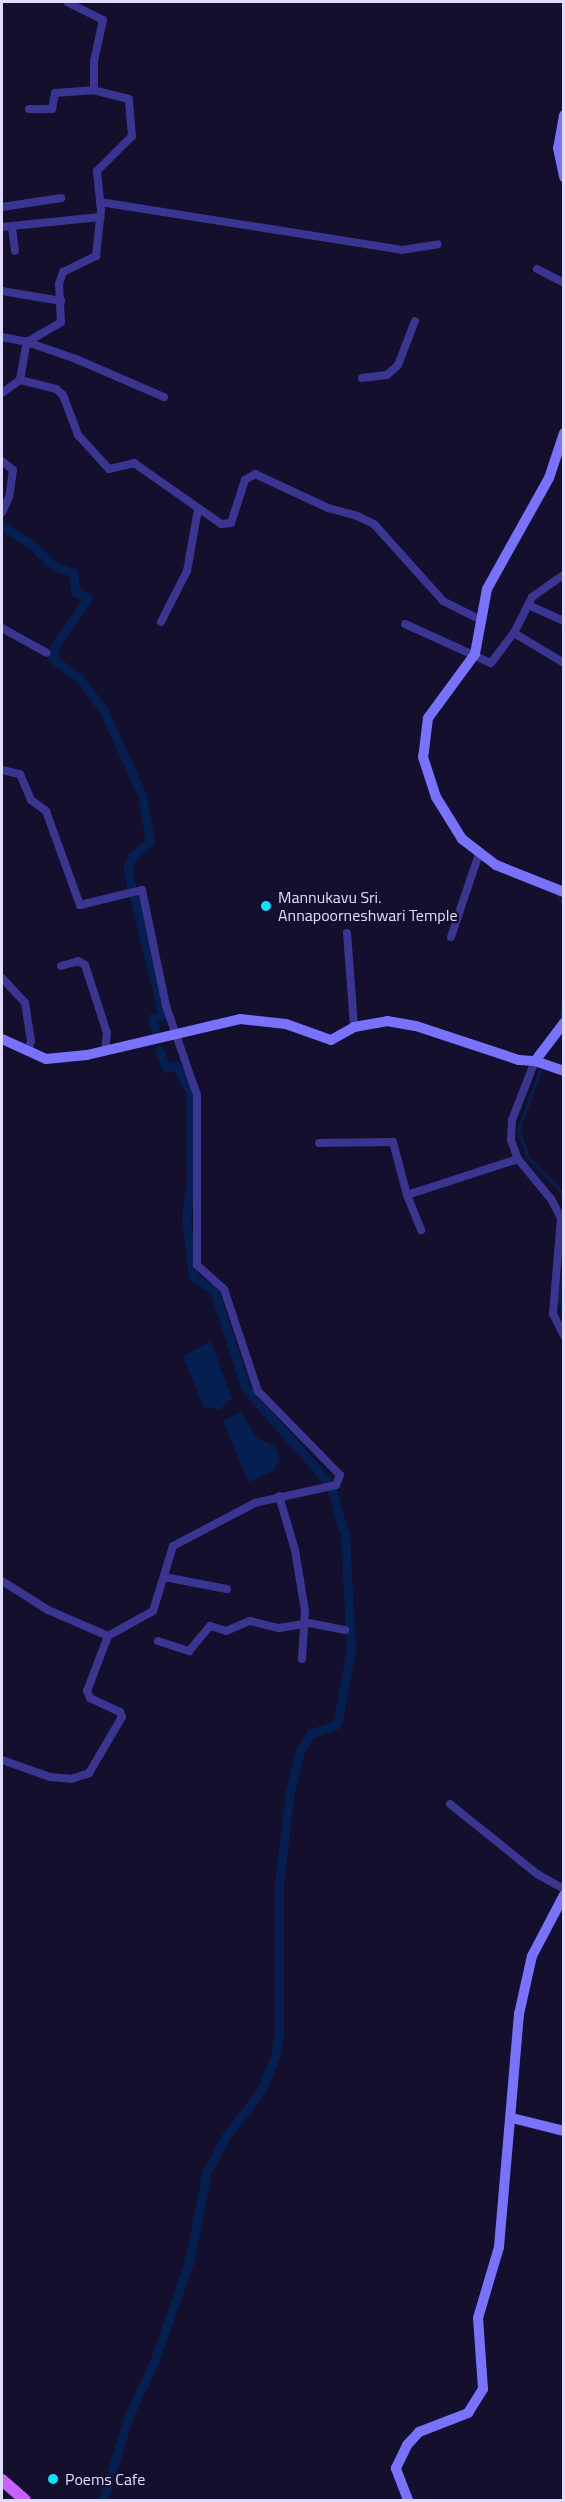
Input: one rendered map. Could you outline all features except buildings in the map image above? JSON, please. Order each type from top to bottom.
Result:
[{"type":"main road","points":[[2,2480],[25,2500]]},
{"type":"street","points":[[67,2],[103,20],[94,61],[94,90]]},
{"type":"street","points":[[27,342],[61,322],[59,284],[63,272],[96,256],[100,217],[97,171],[126,145],[132,136],[129,99],[94,90],[55,93],[52,109],[29,108]]},
{"type":"street","points":[[564,115],[558,148],[564,177]]},
{"type":"street","points":[[2,207],[61,198]]},
{"type":"street","points":[[100,202],[402,250],[438,244]]},
{"type":"street","points":[[2,227],[100,217]]},
{"type":"street","points":[[12,226],[15,251]]},
{"type":"street","points":[[537,268],[564,283]]},
{"type":"street","points":[[2,291],[61,301]]},
{"type":"street","points":[[362,378],[387,375],[398,365],[415,321]]},
{"type":"street","points":[[2,337],[27,342],[76,359],[164,397]]},
{"type":"street","points":[[2,393],[21,380],[27,342]]},
{"type":"street","points":[[21,380],[63,395],[71,424],[109,469],[134,463],[220,524],[231,523],[245,480],[255,474],[328,508],[374,524],[443,601],[481,620]]},
{"type":"street","points":[[563,888],[496,865],[479,854],[456,831],[441,806],[423,757],[428,718],[475,654],[487,589],[549,478],[564,433]]},
{"type":"street","points":[[2,461],[13,470],[9,497],[2,513]]},
{"type":"street","points":[[161,622],[188,571],[198,509]]},
{"type":"street","points":[[405,624],[491,663],[514,633],[528,604],[541,589],[564,575]]},
{"type":"street","points":[[528,604],[564,621]]},
{"type":"street","points":[[2,628],[47,653]]},
{"type":"street","points":[[514,633],[564,663]]},
{"type":"street","points":[[2,770],[20,774],[31,800],[46,811],[80,905],[142,890],[170,1035],[197,1095],[197,1265],[224,1289],[258,1391],[340,1475],[336,1485],[255,1503],[173,1546],[153,1611],[108,1636],[87,1691],[90,1698],[120,1712],[122,1717],[89,1773],[71,1779],[50,1777],[2,1760]]},
{"type":"street","points":[[451,936],[479,854]]},
{"type":"street","points":[[347,933],[354,1027]]},
{"type":"street","points":[[61,966],[78,961],[85,965],[106,1032],[105,1051]]},
{"type":"street","points":[[2,978],[25,1003],[31,1041],[28,1051]]},
{"type":"street","points":[[2,1039],[46,1059],[105,1051],[240,1019],[286,1024],[331,1040],[354,1027],[387,1021],[416,1026],[473,1048],[535,1061],[564,1071]]},
{"type":"street","points":[[562,1032],[535,1061],[511,1129],[518,1159],[551,1199],[561,1218],[553,1314],[564,1336]]},
{"type":"street","points":[[319,1143],[393,1142],[407,1196],[421,1230]]},
{"type":"street","points":[[407,1196],[518,1159]]},
{"type":"street","points":[[279,1496],[295,1550],[304,1626],[302,1659]]},
{"type":"street","points":[[164,1577],[227,1589]]},
{"type":"street","points":[[2,1581],[48,1610],[108,1636]]},
{"type":"street","points":[[158,1641],[189,1650],[210,1626],[226,1631],[250,1622],[279,1628],[304,1626],[309,1623],[345,1630]]},
{"type":"street","points":[[450,1804],[537,1874],[564,1889]]},
{"type":"street","points":[[408,2500],[396,2468],[407,2445],[419,2432],[468,2413],[483,2389],[478,2318],[499,2247],[513,2118],[519,2014],[528,1971],[564,1895]]},
{"type":"street","points":[[513,2118],[564,2131]]},
{"type":"water","points":[[211,1341],[232,1399],[219,1410],[203,1406],[183,1356]]},
{"type":"water","points":[[241,1412],[257,1438],[275,1446],[280,1460],[272,1472],[248,1482],[223,1421]]},
{"type":"waterway","points":[[2,526],[31,544],[55,567],[73,572],[75,592],[88,598],[55,646],[52,658],[80,679],[104,711],[142,795],[150,842],[132,856],[128,866],[131,887]]},
{"type":"waterway","points":[[557,894],[564,907]]},
{"type":"waterway","points":[[134,897],[163,1015],[152,1018],[155,1029]]},
{"type":"waterway","points":[[559,1024],[564,996]]},
{"type":"waterway","points":[[159,1050],[166,1068],[176,1065],[190,1091],[191,1178],[186,1217],[193,1277],[214,1290],[246,1389],[327,1481]]},
{"type":"waterway","points":[[540,1071],[518,1130],[528,1157],[560,1191],[564,1201]]},
{"type":"waterway","points":[[564,1262],[559,1298],[564,1320]]},
{"type":"waterway","points":[[103,2500],[129,2415],[154,2362],[189,2262],[207,2172],[226,2136],[261,2091],[275,2056],[279,2035],[279,1881],[290,1791],[300,1751],[310,1734],[335,1725],[338,1720],[351,1649],[345,1536],[332,1491]]},
{"type":"place","name":"Mannukavu Sri. Annapoorneshwari Temple","points":[[266,906]]},
{"type":"place","name":"Poems Cafe","points":[[53,2479]]}]
